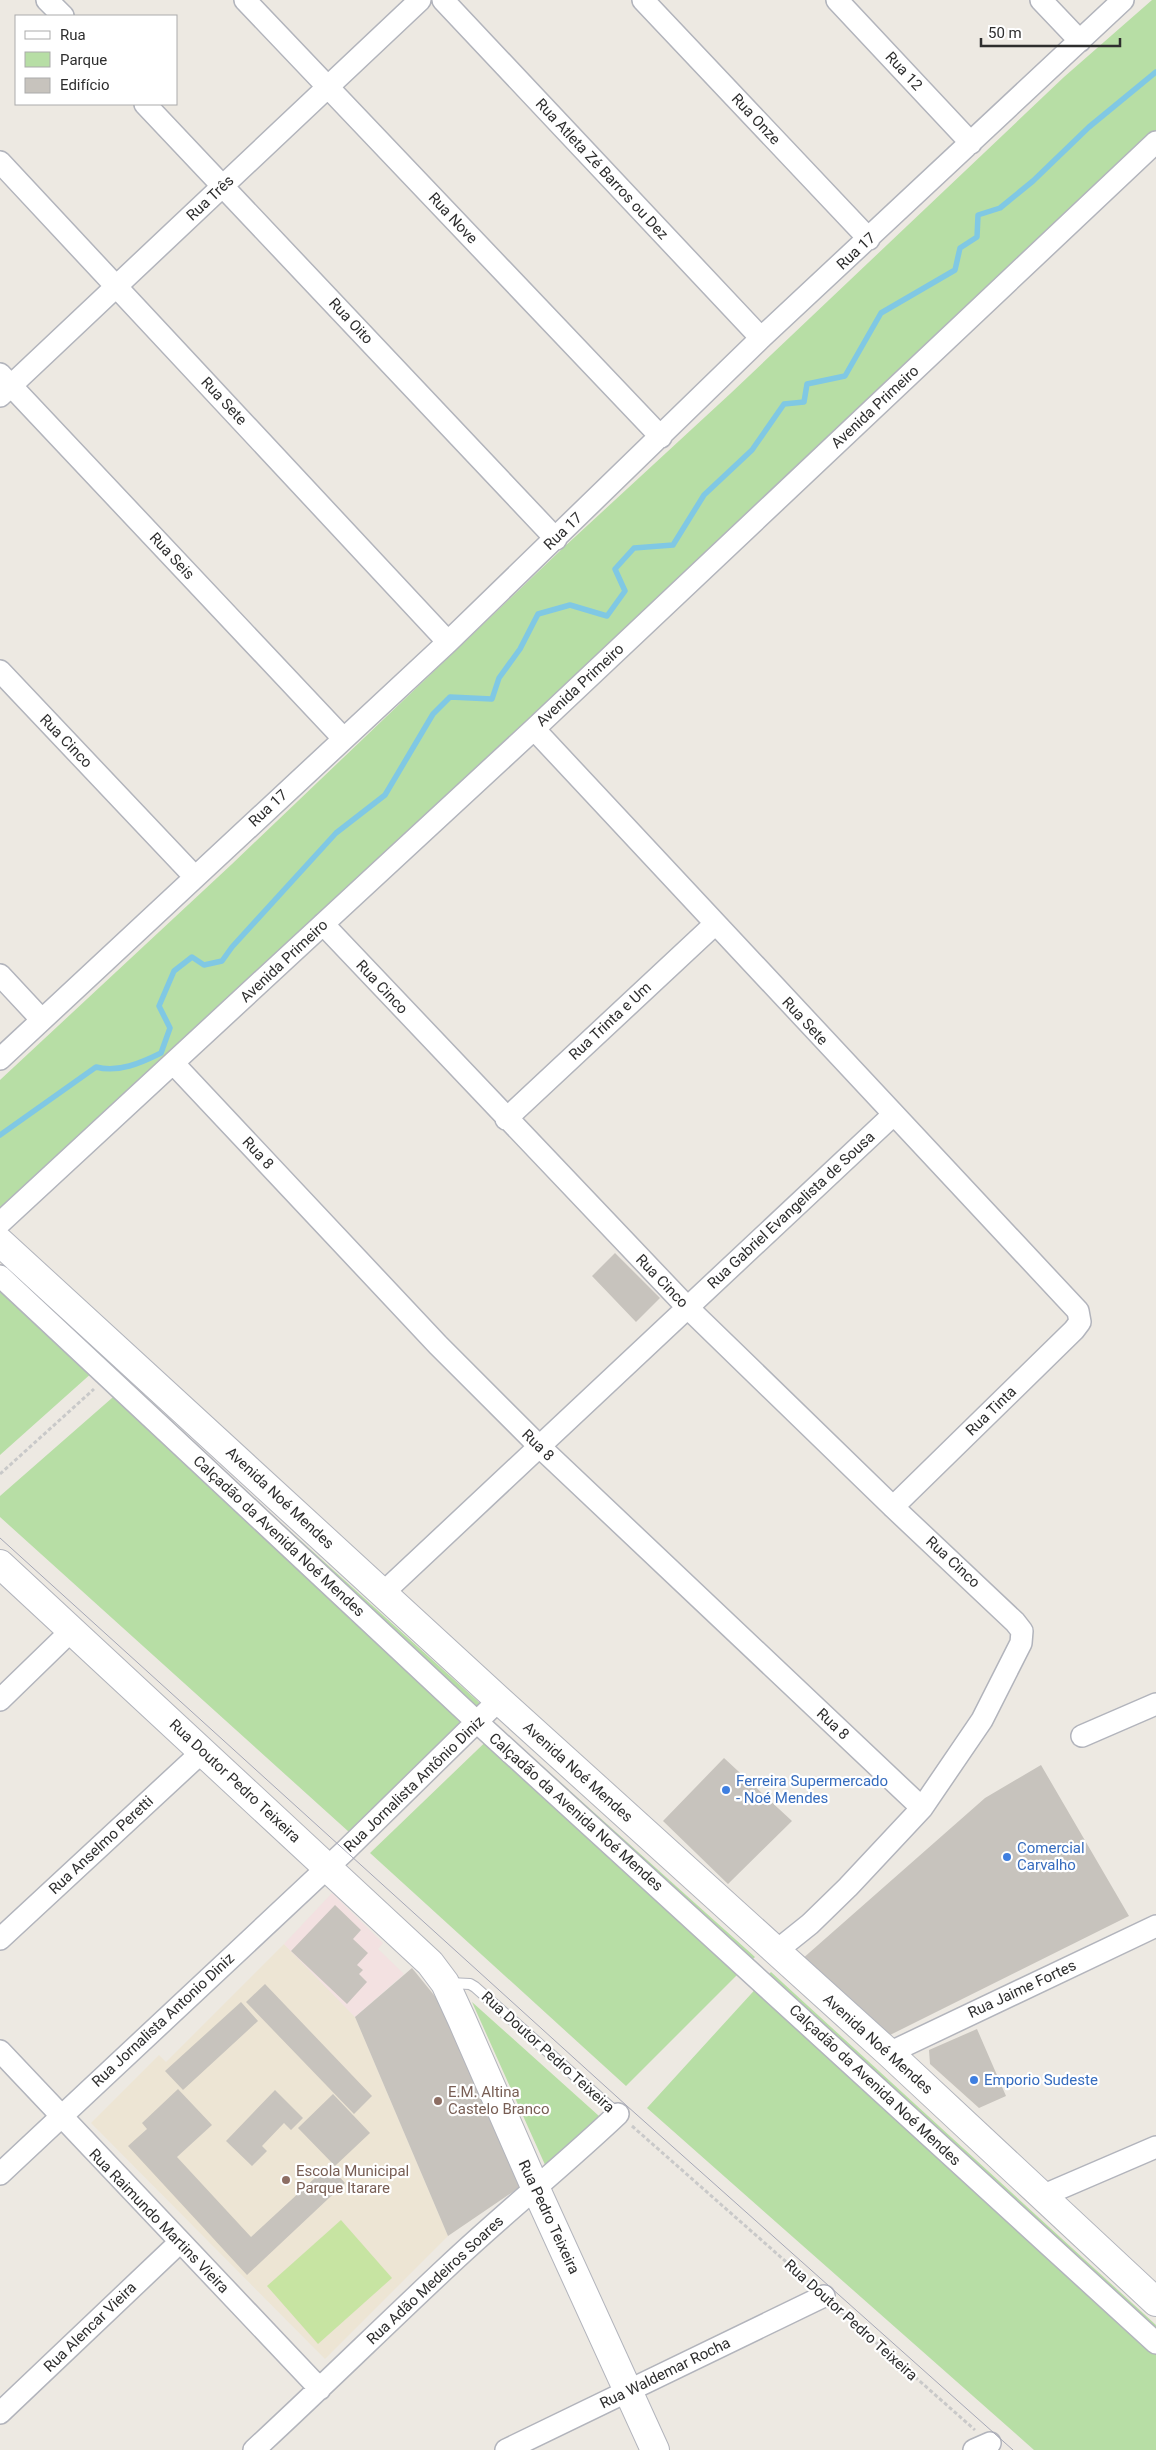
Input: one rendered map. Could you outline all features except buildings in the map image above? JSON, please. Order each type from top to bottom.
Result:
[{"type":"main road","name":"Avenida Noé Mendes","points":[[0,1242],[775,1952],[889,2053],[1156,2302]]},
{"type":"main road","name":"Rua Doutor Pedro Teixeira","points":[[0,1564],[327,1866],[430,1963],[445,1983]]},
{"type":"main road","name":"Rua Pedro Teixeira","points":[[445,1983],[535,2187],[655,2450]]},
{"type":"street","points":[[47,0],[62,15]]},
{"type":"street","name":"Rua Nove","points":[[245,0],[329,86],[661,437]]},
{"type":"street","name":"Rua Três","points":[[4,385],[223,186],[420,0]]},
{"type":"street","name":"Rua Atleta Zé Barros ou Dez","points":[[443,0],[761,338]]},
{"type":"street","name":"Rua Onze","points":[[643,0],[870,239]]},
{"type":"street","name":"Rua 12","points":[[837,0],[971,143]]},
{"type":"street","points":[[1041,0],[1080,41]]},
{"type":"street","name":"Rua 17","points":[[0,1059],[448,642],[761,338],[870,239],[1123,0]]},
{"type":"street","name":"Rua Oito","points":[[146,105],[556,539]]},
{"type":"street","name":"Avenida Primeiro","points":[[0,1223],[534,729],[1156,142]]},
{"type":"street","name":"Rua Sete","points":[[0,162],[448,642]]},
{"type":"street","name":"Rua Seis","points":[[4,385],[343,738]]},
{"type":"street","name":"Rua Cinco","points":[[0,671],[195,877]]},
{"type":"street","name":"Rua Sete","points":[[534,729],[1078,1311]]},
{"type":"street","name":"Rua Cinco","points":[[323,924],[506,1119],[687,1307],[893,1507],[1015,1622],[1022,1631],[1020,1645],[982,1720],[922,1808]]},
{"type":"street","name":"Rua Trinta e Um","points":[[506,1119],[715,924]]},
{"type":"street","points":[[0,975],[41,1019]]},
{"type":"street","name":"Rua 8","points":[[174,1064],[438,1345],[539,1446],[922,1808]]},
{"type":"street","name":"Rua Gabriel Evangelista de Sousa","points":[[383,1593],[893,1114]]},
{"type":"street","name":"Calçadão da Avenida Noé Mendes","points":[[0,1276],[477,1722],[1156,2343]]},
{"type":"street","name":"Rua Tinta","points":[[893,1507],[1074,1330],[1080,1322],[1078,1311]]},
{"type":"street","points":[[0,1700],[72,1630]]},
{"type":"street","name":"Rua Jornalista Antônio Diniz","points":[[327,1866],[499,1700]]},
{"type":"street","points":[[1082,1736],[1156,1704]]},
{"type":"street","name":"Rua Anselmo Peretti","points":[[0,1940],[88,1855],[203,1751]]},
{"type":"street","points":[[775,1952],[810,1924],[848,1887],[922,1808]]},
{"type":"street","name":"Rua Jornalista Antonio Diniz","points":[[0,2174],[327,1866]]},
{"type":"street","name":"Rua Jaime Fortes","points":[[889,2053],[1156,1926]]},
{"type":"street","name":"Rua Raimundo Martins Vieira","points":[[0,2051],[60,2117],[320,2388]]},
{"type":"street","name":"Rua Adão Medeiros Soares","points":[[254,2450],[446,2268],[618,2114]]},
{"type":"street","points":[[1042,2196],[1156,2147]]},
{"type":"street","name":"Rua Alencar Vieira","points":[[0,2413],[180,2242]]},
{"type":"street","name":"Rua Waldemar Rocha","points":[[506,2450],[824,2296]]},
{"type":"lane","name":"Rua Doutor Pedro Teixeira","points":[[445,1983],[470,1984],[475,1987],[618,2114]]},
{"type":"path","points":[[0,1474],[109,1376]]},
{"type":"path","name":"Rua Doutor Pedro Teixeira","points":[[618,2114],[824,2296],[982,2446]]},
{"type":"shaded area","points":[[332,1893],[383,1943],[378,1949],[404,1974],[355,2017],[284,1944]]},
{"type":"shaded area","name":"Escola Municipal Parque Itarare","points":[[284,1944],[355,2017],[448,2236],[325,2359],[91,2123],[159,2055],[166,2062]]},
{"type":"green space","points":[[1152,0],[1156,0],[1156,130],[927,349],[0,1212],[0,1080],[232,864],[563,548],[731,393],[1064,77]]},
{"type":"green space","points":[[0,1268],[103,1363],[0,1455]]},
{"type":"green space","points":[[128,1384],[482,1705],[349,1832],[0,1517],[0,1496]]},
{"type":"green space","points":[[500,1728],[755,1957],[626,2086],[370,1853]]},
{"type":"green space","points":[[771,1972],[1156,2325],[1156,2450],[1034,2450],[647,2108]]},
{"type":"green space","points":[[472,2002],[599,2116],[546,2167]]},
{"type":"green space","points":[[341,2220],[392,2278],[318,2344],[267,2286]]},
{"type":"waterway","points":[[0,1135],[96,1067],[104,1069],[121,1068],[161,1053],[170,1028],[159,1006],[174,971],[192,957],[204,965],[222,961],[232,947],[336,833],[385,795],[433,714],[450,697],[492,699],[499,678],[520,649],[538,614],[570,605],[607,616],[625,591],[615,569],[634,548],[673,545],[704,495],[752,450],[784,404],[804,402],[807,384],[845,376],[881,313],[955,270],[960,248],[977,237],[978,215],[1000,208],[1033,181],[1089,127],[1156,72]]},
{"type":"tram line","points":[[0,1538],[627,2106],[1013,2450]]},
{"type":"place","name":"Ferreira Supermercado - Noé Mendes","points":[[726,1790]]},
{"type":"place","name":"Comercial Carvalho","points":[[1007,1857]]},
{"type":"place","name":"Emporio Sudeste","points":[[974,2080]]},
{"type":"place","name":"E.M. Altina Castelo Branco","points":[[438,2101]]},
{"type":"place","name":"Escola Municipal Parque Itarare","points":[[286,2180]]}]
